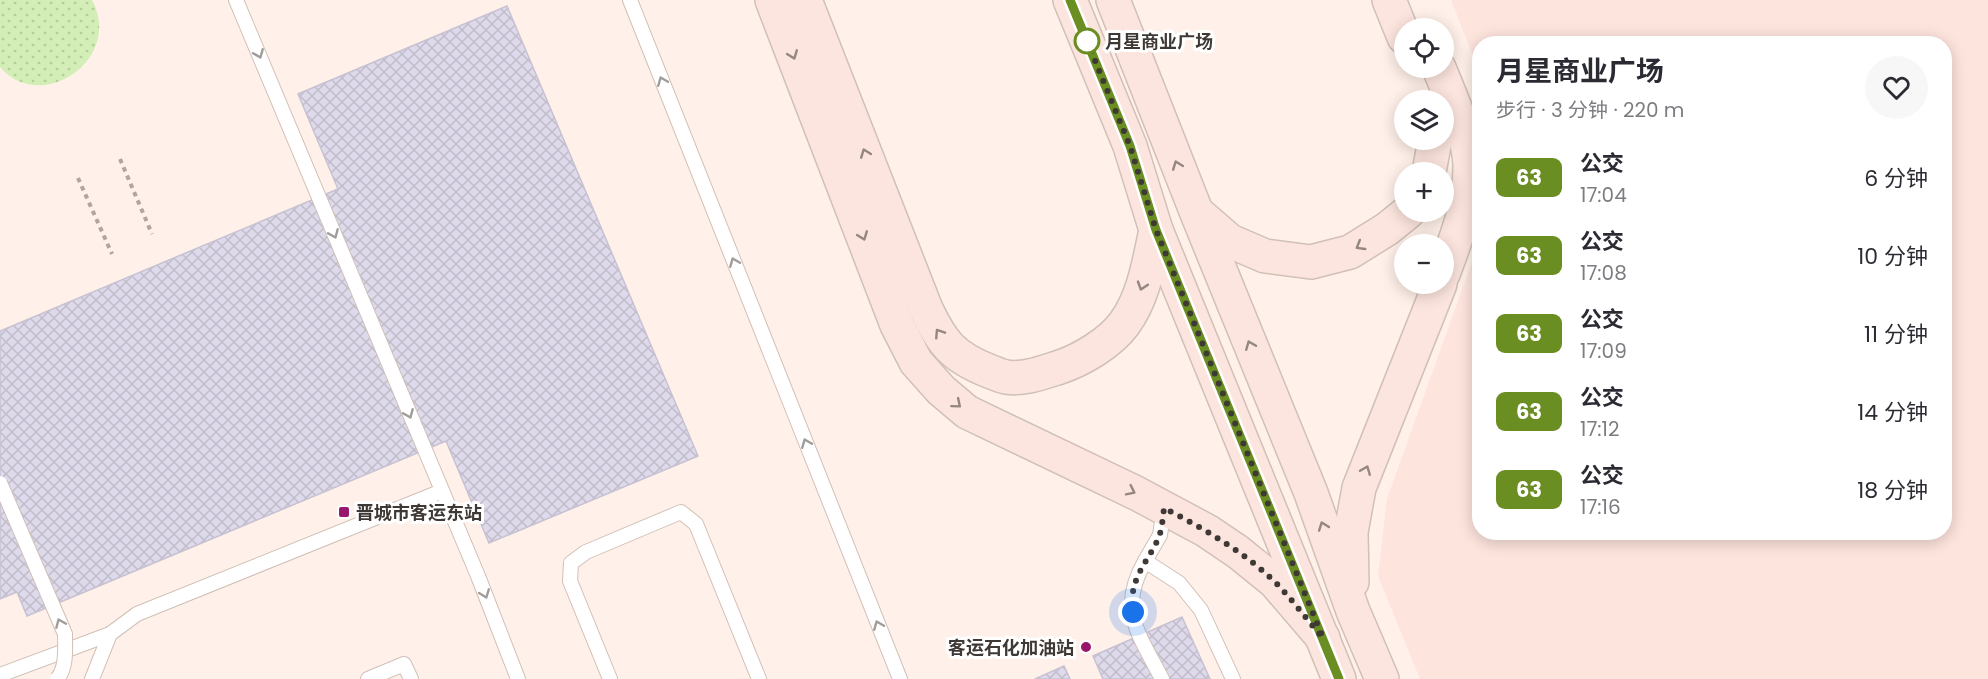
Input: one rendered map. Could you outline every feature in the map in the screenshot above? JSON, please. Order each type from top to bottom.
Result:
[{"type":"main road","points":[[772,0],[897,325],[916,362],[940,390],[967,412],[1207,531],[1275,582],[1323,638]]},
{"type":"main road","points":[[806,0],[926,309],[938,335],[956,354],[979,367],[1007,377],[1036,375],[1075,362],[1098,348],[1124,325],[1142,290],[1156,230]]},
{"type":"main road","points":[[1070,0],[1130,146],[1156,230],[1339,679]]},
{"type":"main road","points":[[1113,0],[1196,212],[1311,493],[1353,611],[1382,679]]},
{"type":"main road","points":[[1389,0],[1396,18]]},
{"type":"main road","points":[[1413,0],[1420,18]]},
{"type":"main road","points":[[1443,78],[1461,126],[1470,164],[1463,218],[1454,243]]},
{"type":"main road","points":[[1196,212],[1230,241],[1265,255],[1311,262],[1350,252],[1396,222]]},
{"type":"main road","points":[[1353,611],[1351,532],[1359,488],[1436,294]]},
{"type":"lane","points":[[236,0],[442,491],[518,679]]},
{"type":"lane","points":[[630,0],[900,679]]},
{"type":"lane","points":[[0,483],[65,634],[66,651],[61,675],[57,679]]},
{"type":"lane","points":[[0,675],[110,634],[137,614],[442,491]]},
{"type":"lane","points":[[1162,679],[1135,626],[1131,598],[1138,574],[1160,535],[1164,508]]},
{"type":"lane","points":[[610,679],[570,581],[571,563],[586,552],[681,512],[696,524],[759,679]]},
{"type":"lane","points":[[1145,561],[1179,584],[1201,610],[1233,679]]},
{"type":"lane","points":[[92,679],[110,634]]},
{"type":"lane","points":[[368,679],[404,664],[411,679]]},
{"type":"path","points":[[120,159],[152,234]]},
{"type":"path","points":[[78,177],[112,254]]},
{"type":"shaded area","points":[[1451,0],[1988,0],[1988,679],[1420,679],[1378,576],[1387,499],[1472,262],[1472,540],[1952,540],[1952,36],[1472,36],[1472,53]]},
{"type":"green space","points":[[0,0],[92,0],[99,22],[97,43],[88,60],[73,74],[55,83],[36,85],[17,80],[0,67]]},
{"type":"building","points":[[507,6],[698,456],[489,543],[446,441],[27,616],[17,592],[0,599],[0,331],[338,189],[298,94]]},
{"type":"building","points":[[1182,617],[1210,679],[1103,679],[1093,656]]},
{"type":"building","points":[[1064,666],[1070,679],[1035,679]]},
{"type":"bus line","name":"63","points":[[1070,0],[1130,146],[1156,230],[1339,679]]},
{"type":"place","name":"月星商业广场","points":[[1087,41]]},
{"type":"place","name":"晋城市客运东站","points":[[344,512]]},
{"type":"place","name":"客运石化加油站","points":[[1086,647]]},
{"type":"route","points":[[1087,41],[1130,146],[1156,230],[1323,638],[1275,582],[1207,531],[1164,508],[1160,535],[1138,574],[1134,586],[1131,598],[1133,612]]}]
